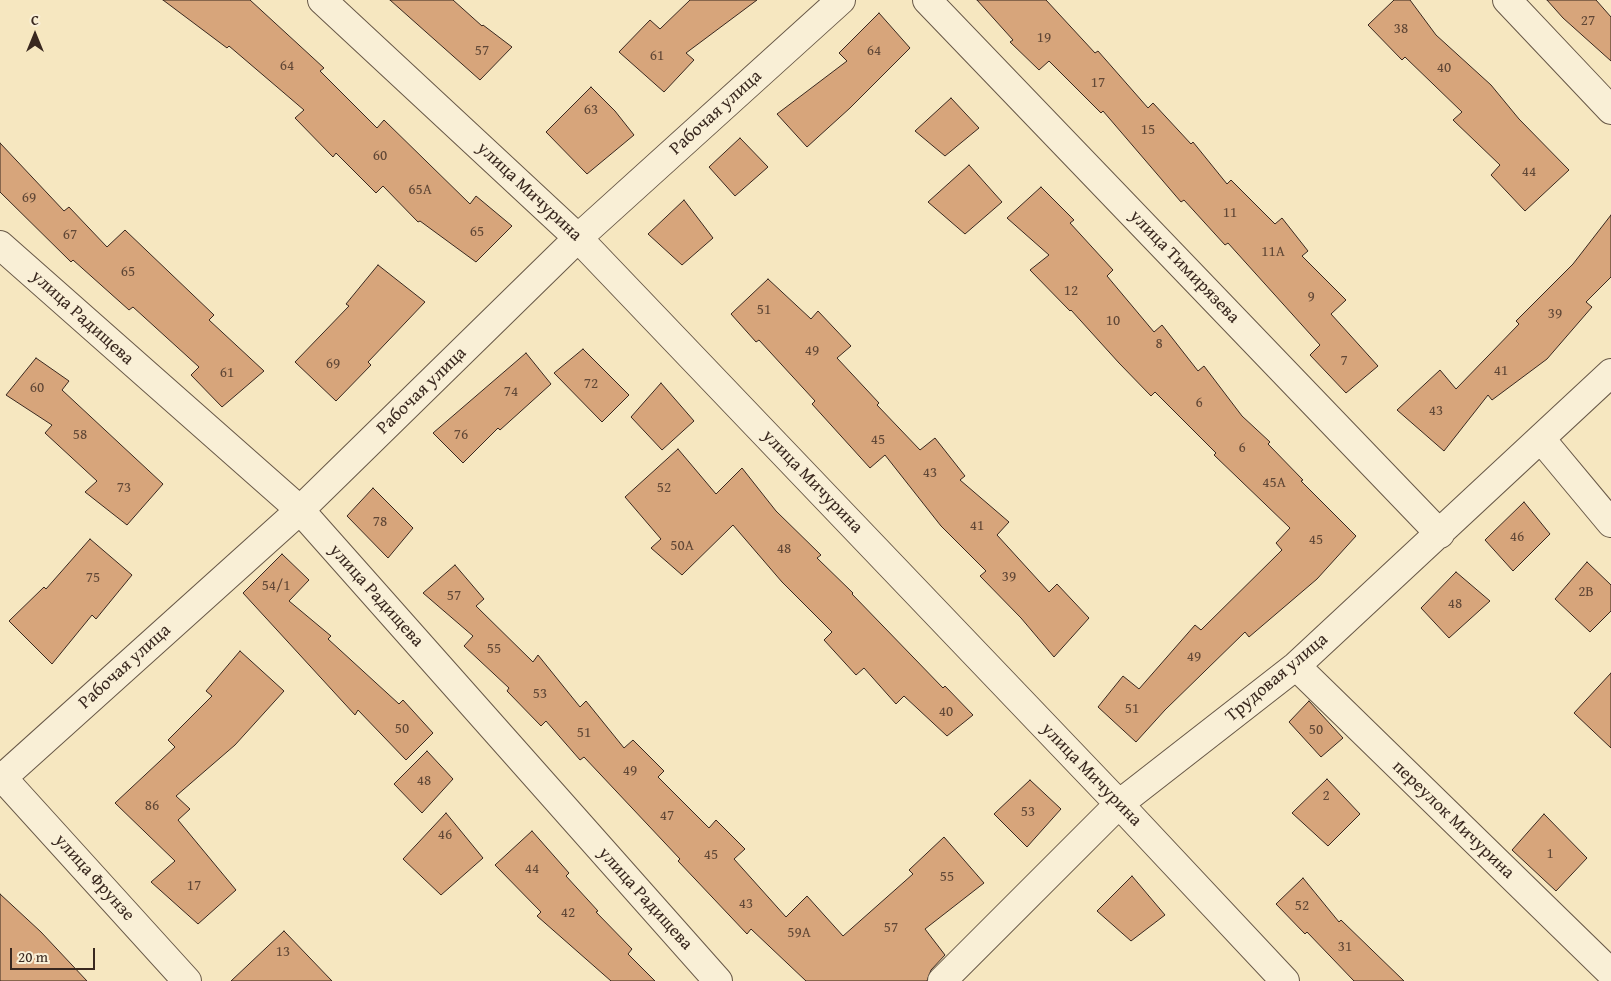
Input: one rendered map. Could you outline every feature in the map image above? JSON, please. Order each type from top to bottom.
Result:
[{"type":"street","name":"улица Мичурина","points":[[322,0],[578,238],[1119,804],[1285,981]]},
{"type":"street","name":"Рабочая улица","points":[[1,777],[300,510],[578,238],[841,0]]},
{"type":"street","name":"улица Тимирязева","points":[[927,0],[1440,534]]},
{"type":"street","points":[[1507,0],[1611,110]]},
{"type":"street","name":"улица Радищева","points":[[0,245],[300,510],[718,981]]},
{"type":"street","name":"Трудовая улица","points":[[942,981],[1119,804],[1296,666],[1611,373]]},
{"type":"street","points":[[1541,439],[1611,523]]},
{"type":"street","name":"переулок Мичурина","points":[[1296,666],[1611,973]]},
{"type":"street","name":"улица Фрунзе","points":[[1,777],[187,981]]},
{"type":"building","points":[[163,0],[250,0],[324,68],[320,71],[377,128],[384,120],[470,204],[476,196],[512,226],[476,262],[420,221],[418,222],[383,186],[376,193],[336,153],[333,157],[295,118],[304,110],[229,46],[227,48]]},
{"type":"building","points":[[390,0],[453,0],[482,26],[512,47],[480,80]]},
{"type":"building","points":[[690,0],[757,0],[686,53],[694,60],[664,92],[619,52],[650,20],[660,29]]},
{"type":"building","points":[[977,0],[1046,0],[1095,53],[1098,51],[1148,108],[1153,103],[1191,144],[1193,142],[1227,184],[1231,180],[1275,224],[1282,218],[1308,251],[1302,256],[1346,300],[1331,314],[1378,366],[1346,393],[1310,355],[1320,345],[1228,243],[1225,245],[1184,200],[1181,202],[1103,111],[1101,113],[1049,61],[1039,70],[1010,42],[1013,40]]},
{"type":"building","points":[[1394,0],[1410,0],[1436,35],[1491,85],[1519,119],[1569,170],[1525,211],[1491,175],[1500,165],[1453,120],[1462,112],[1405,57],[1402,60],[1368,25]]},
{"type":"building","points":[[1547,0],[1596,0],[1611,17],[1611,61],[1563,18]]},
{"type":"building","points":[[879,13],[910,48],[850,108],[807,147],[777,114],[847,61],[839,53]]},
{"type":"building","points":[[591,87],[615,111],[634,135],[587,174],[546,132]]},
{"type":"building","points":[[951,98],[979,128],[945,156],[915,131]]},
{"type":"building","points":[[740,138],[768,167],[735,196],[709,167]]},
{"type":"building","points":[[0,143],[64,211],[69,207],[107,247],[125,230],[214,315],[209,320],[264,371],[222,407],[191,375],[199,367],[133,307],[129,310],[73,260],[71,262],[0,192]]},
{"type":"building","points":[[969,165],[1002,202],[965,234],[928,202]]},
{"type":"building","points":[[1041,187],[1074,220],[1070,223],[1113,270],[1107,276],[1154,332],[1162,325],[1198,371],[1204,366],[1242,416],[1270,442],[1268,444],[1303,480],[1301,481],[1356,536],[1317,579],[1249,637],[1245,632],[1165,710],[1136,742],[1098,707],[1123,676],[1139,689],[1195,625],[1201,630],[1282,550],[1276,543],[1290,528],[1214,455],[1216,453],[1155,392],[1151,396],[1071,310],[1030,270],[1049,255],[1007,218]]},
{"type":"building","points":[[684,200],[713,238],[682,265],[648,234]]},
{"type":"building","points":[[1611,215],[1611,277],[1586,302],[1592,307],[1547,359],[1492,400],[1488,395],[1444,451],[1397,410],[1440,370],[1456,389],[1519,324],[1516,321],[1573,264]]},
{"type":"building","points":[[378,265],[425,302],[368,362],[371,365],[336,401],[295,362],[349,306],[346,304]]},
{"type":"building","points":[[768,279],[811,319],[818,311],[851,346],[837,358],[879,403],[877,405],[920,450],[935,438],[965,476],[960,480],[1009,522],[997,535],[1049,592],[1057,584],[1089,618],[1054,657],[1021,618],[980,576],[986,571],[941,526],[885,455],[870,468],[812,404],[815,401],[759,340],[756,342],[731,314]]},
{"type":"building","points":[[583,349],[629,395],[602,422],[554,373]]},
{"type":"building","points":[[526,353],[551,384],[500,430],[498,428],[463,463],[433,433]]},
{"type":"building","points":[[36,358],[69,381],[62,390],[163,484],[127,525],[85,492],[97,481],[45,433],[52,425],[6,395]]},
{"type":"building","points":[[661,383],[694,421],[662,450],[631,417]]},
{"type":"building","points":[[678,449],[716,494],[742,468],[776,511],[821,555],[817,558],[943,688],[945,686],[973,715],[947,736],[904,696],[896,704],[864,668],[856,675],[824,640],[832,632],[782,582],[733,525],[682,575],[651,548],[661,539],[625,497]]},
{"type":"building","points":[[373,488],[413,528],[388,558],[347,516]]},
{"type":"building","points":[[1524,502],[1550,534],[1513,571],[1485,540]]},
{"type":"building","points":[[90,539],[132,575],[96,619],[92,615],[52,664],[9,621],[44,587],[46,589]]},
{"type":"building","points":[[282,554],[309,580],[289,601],[331,636],[328,639],[399,704],[403,700],[433,733],[406,760],[358,710],[355,715],[243,593]]},
{"type":"building","points":[[1587,562],[1611,585],[1611,611],[1590,632],[1555,599]]},
{"type":"building","points":[[455,565],[484,599],[476,606],[533,662],[538,655],[580,707],[586,701],[624,748],[633,740],[664,771],[658,777],[709,828],[716,820],[745,849],[734,859],[786,917],[807,896],[843,936],[913,874],[909,870],[944,837],[984,883],[925,929],[945,955],[931,970],[927,981],[806,981],[751,929],[747,934],[678,861],[680,859],[584,757],[580,760],[546,721],[541,726],[507,691],[509,688],[464,646],[473,636],[423,593]]},
{"type":"building","points":[[1456,572],[1490,601],[1449,638],[1421,608]]},
{"type":"building","points":[[240,651],[284,691],[235,745],[176,796],[190,809],[178,820],[236,890],[198,924],[151,882],[175,861],[115,803],[175,747],[168,740],[212,696],[206,691]]},
{"type":"building","points":[[1611,673],[1611,748],[1574,713]]},
{"type":"building","points":[[1309,701],[1343,738],[1321,757],[1289,722]]},
{"type":"building","points":[[427,751],[453,779],[422,813],[394,784]]},
{"type":"building","points":[[1327,779],[1360,814],[1328,846],[1292,813]]},
{"type":"building","points":[[1030,780],[1061,809],[1027,847],[994,814]]},
{"type":"building","points":[[446,813],[483,858],[441,895],[403,859]]},
{"type":"building","points":[[1544,814],[1587,858],[1556,891],[1512,850]]},
{"type":"building","points":[[532,831],[569,873],[566,876],[598,911],[596,912],[632,949],[628,954],[655,981],[611,981],[537,916],[541,912],[495,865]]},
{"type":"building","points":[[1132,876],[1165,915],[1131,941],[1097,911]]},
{"type":"building","points":[[1303,878],[1339,922],[1341,920],[1404,981],[1354,981],[1307,932],[1305,934],[1276,904]]},
{"type":"building","points":[[0,894],[41,932],[87,981],[0,981]]},
{"type":"building","points":[[284,931],[332,981],[231,981]]}]
